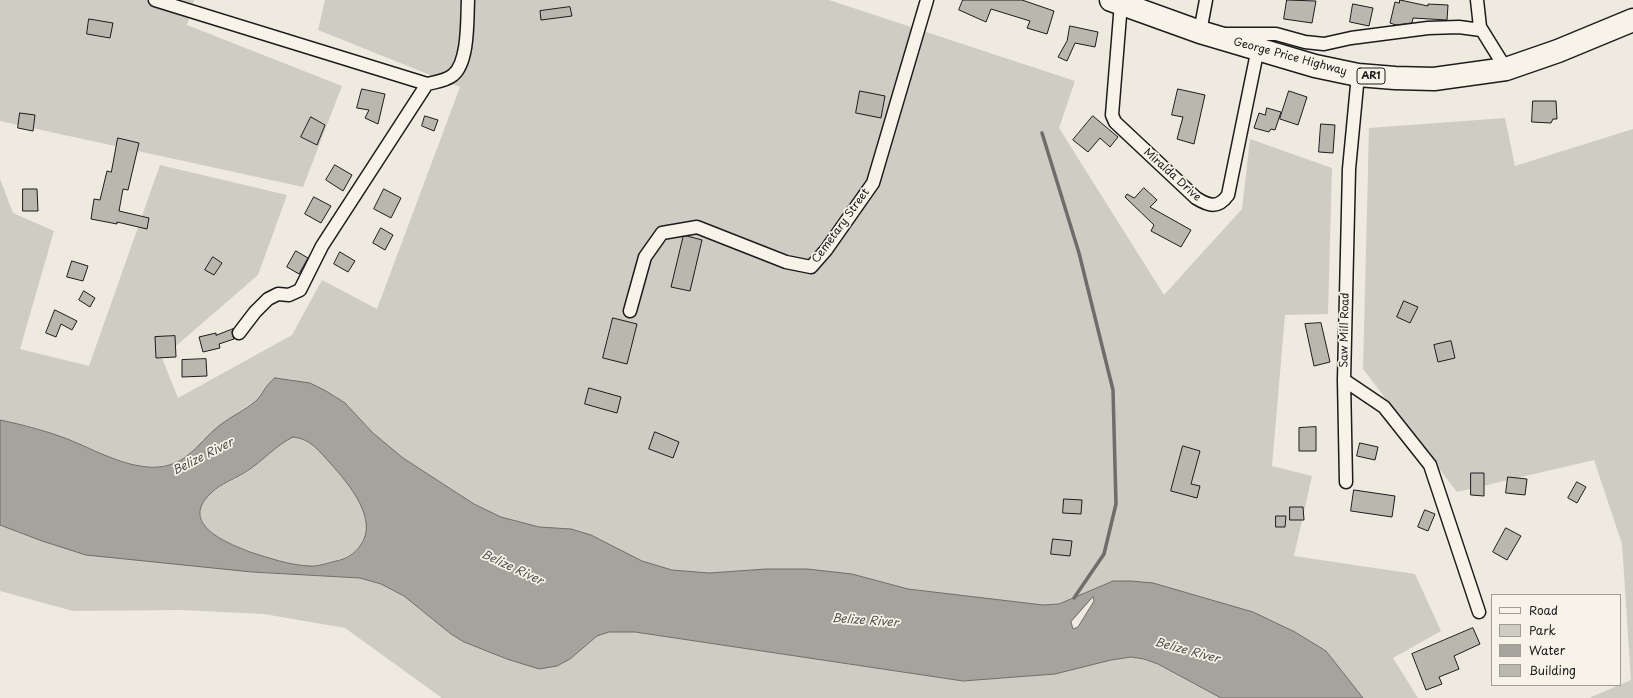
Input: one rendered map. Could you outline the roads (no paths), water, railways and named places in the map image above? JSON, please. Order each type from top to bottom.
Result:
[{"type":"highway","name":"George Price Highway","points":[[1116,2],[1206,34],[1316,66],[1358,75],[1434,79],[1506,69],[1633,20]]},
{"type":"street","points":[[155,0],[427,84],[453,76],[460,68],[465,49],[468,0]]},
{"type":"street","name":"Cemetary Street","points":[[630,311],[645,257],[662,233],[697,227],[786,262],[812,267],[826,250],[873,182],[927,0]]},
{"type":"street","points":[[1206,0],[1206,34],[1276,34],[1305,42],[1324,44],[1351,38],[1428,28],[1459,27],[1482,30]]},
{"type":"street","points":[[1477,0],[1482,30],[1506,69]]},
{"type":"street","name":"Miralda Drive","points":[[1116,2],[1112,115],[1115,122],[1196,198],[1206,205],[1215,206],[1223,202],[1228,195],[1258,48]]},
{"type":"street","name":"Saw Mill Road","points":[[1358,75],[1349,169],[1344,380],[1384,407],[1430,465],[1479,612]]},
{"type":"street","points":[[239,333],[254,312],[268,299],[278,294],[289,295],[300,290],[322,246],[427,84]]},
{"type":"street","points":[[1344,380],[1346,482]]},
{"type":"water","name":"Belize River","points":[[275,378],[310,383],[326,391],[345,403],[373,433],[403,458],[474,504],[501,517],[539,527],[571,529],[591,535],[642,561],[672,570],[709,573],[766,569],[807,569],[852,574],[908,589],[1043,605],[1059,604],[1113,581],[1153,583],[1253,612],[1295,632],[1326,651],[1363,698],[1221,698],[1158,664],[1144,659],[1131,657],[1111,660],[1055,674],[963,681],[635,632],[609,632],[597,636],[570,659],[557,666],[539,669],[507,659],[464,642],[451,634],[404,596],[381,584],[360,578],[252,572],[86,555],[42,541],[0,525],[0,420],[53,434],[128,463],[159,467],[173,464],[187,456],[196,449],[211,432],[256,401]],"holes":[[[293,437],[305,440],[314,446],[346,481],[359,502],[364,514],[366,525],[365,536],[358,549],[350,556],[322,565],[312,566],[279,561],[250,552],[219,538],[203,523],[200,514],[202,504],[211,493],[219,486],[243,474],[281,444]],[[1093,597],[1094,601],[1078,627],[1073,629],[1071,622]]]},
{"type":"waterway","points":[[1042,133],[1079,253],[1113,390],[1116,504],[1104,554],[1074,598]]}]
